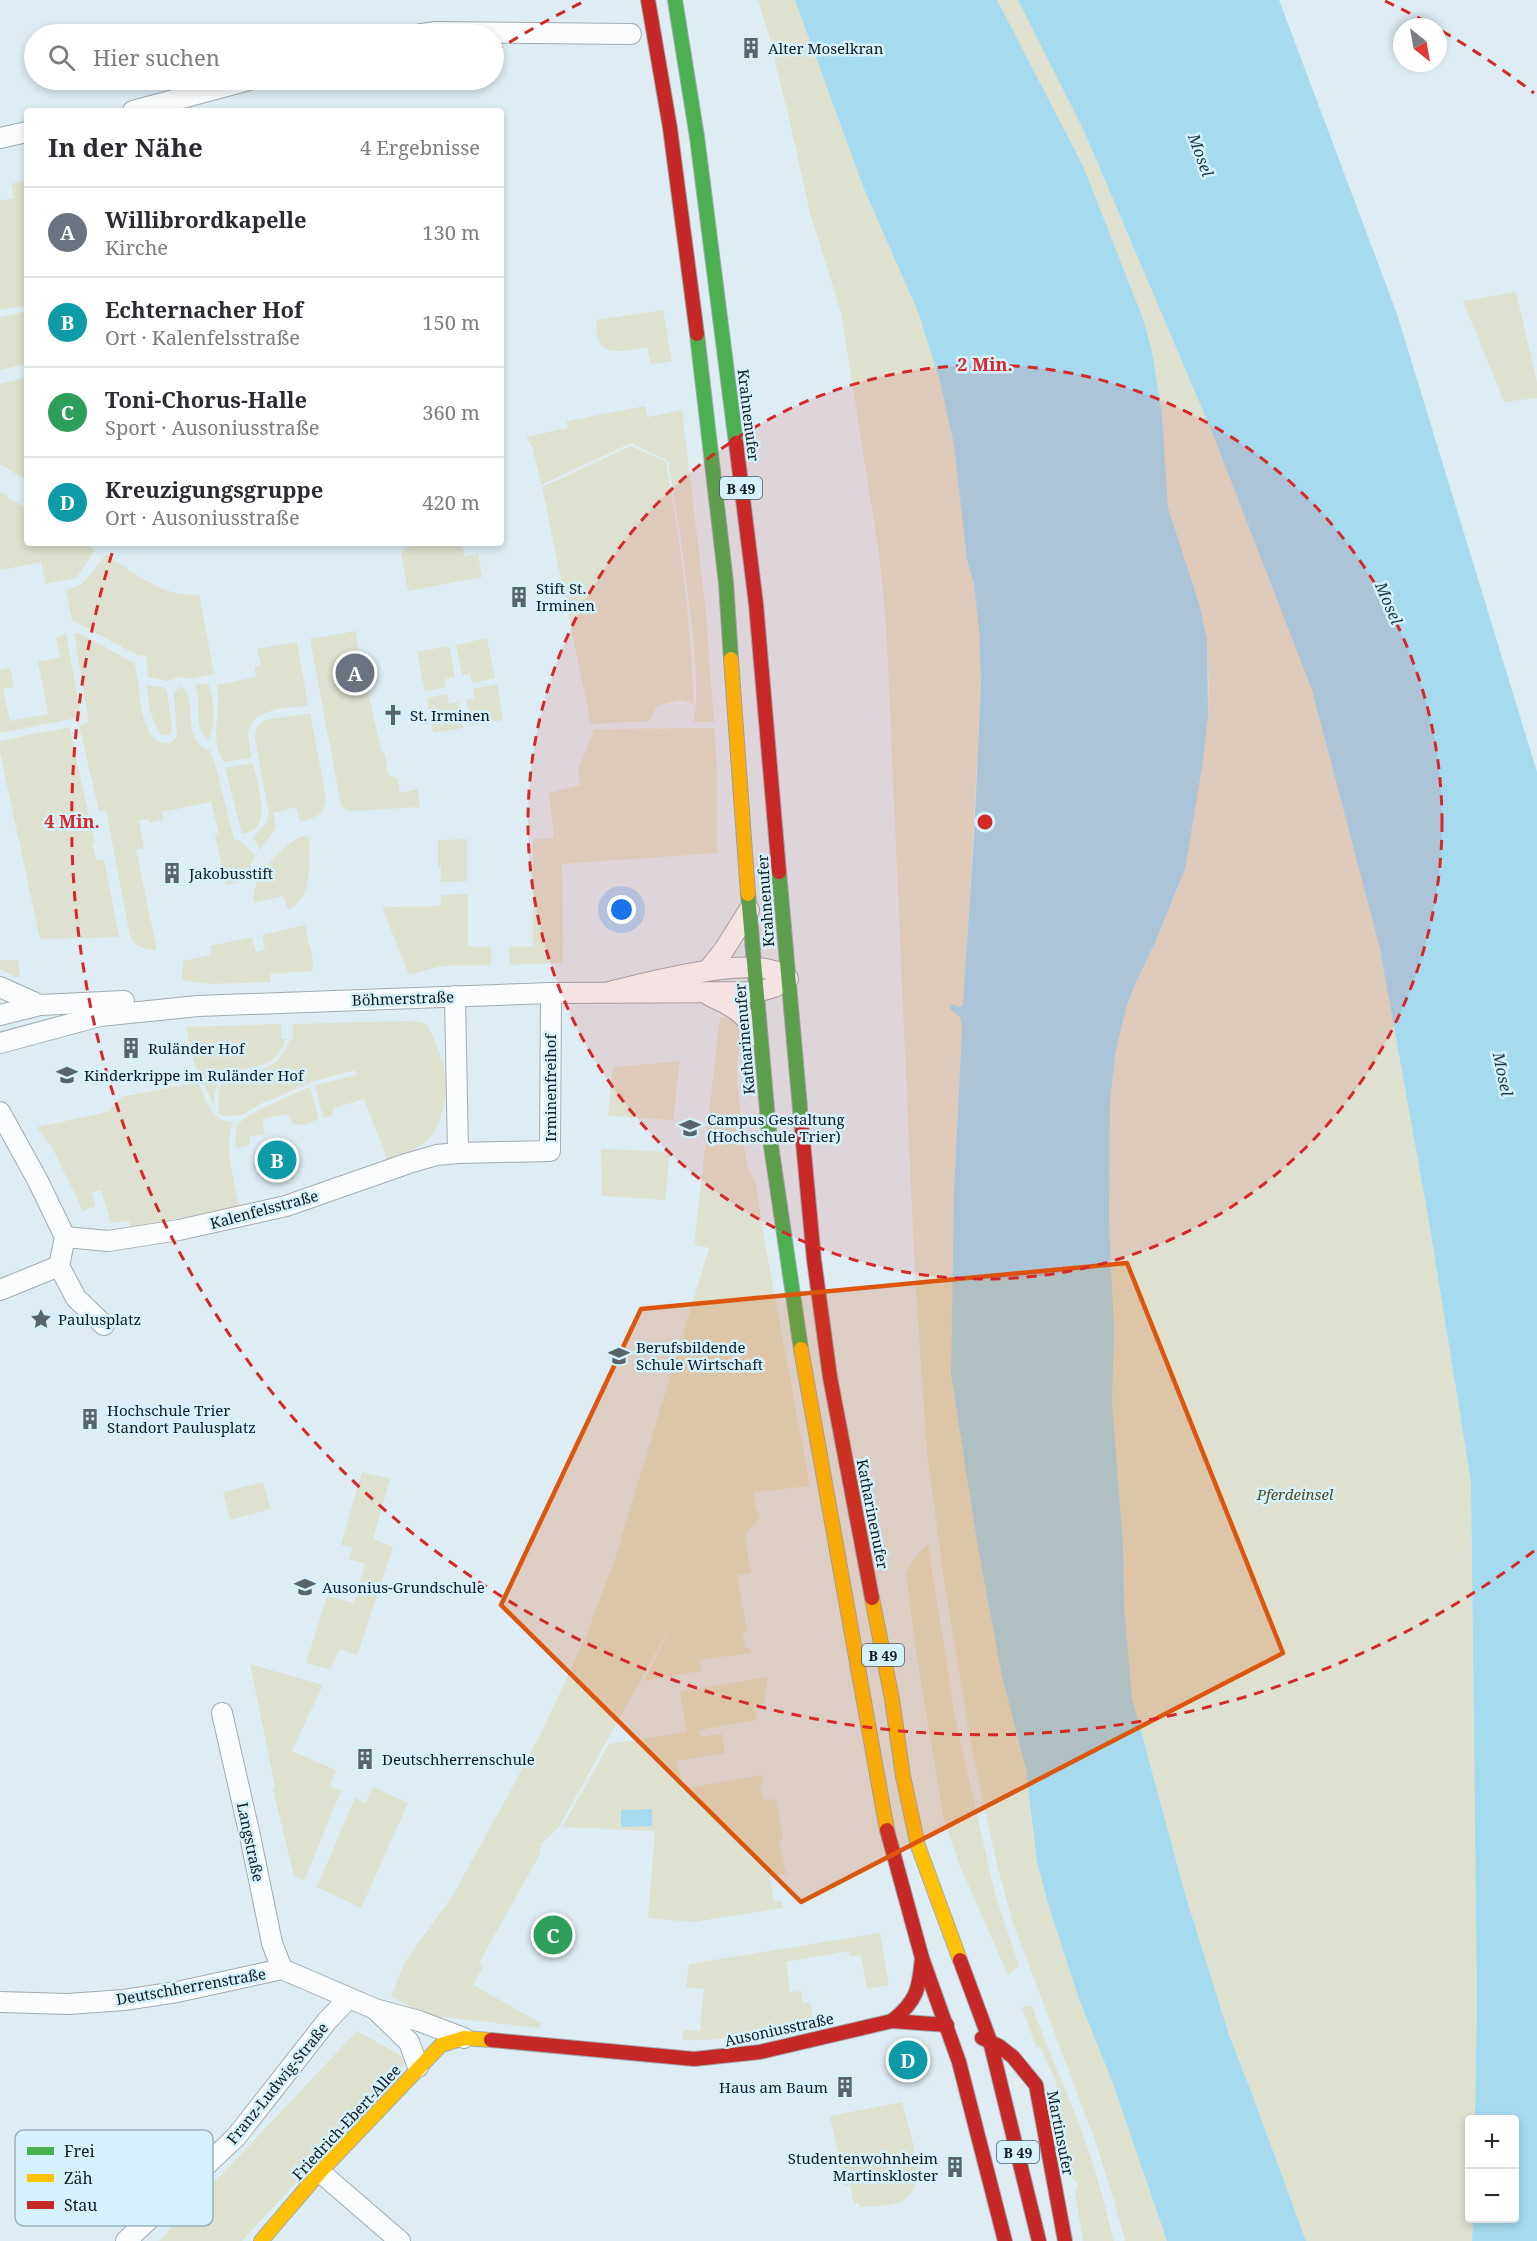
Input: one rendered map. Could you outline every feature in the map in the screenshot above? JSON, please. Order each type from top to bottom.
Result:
[{"type":"main road","name":"Krahnenufer","points":[[648,0],[670,128],[690,274],[726,583],[754,967]]},
{"type":"main road","name":"Krahnenufer","points":[[675,0],[697,137],[756,604],[788,979]]},
{"type":"main road","name":"Katharinenufer","points":[[754,967],[769,1132],[788,1271],[815,1437],[890,1846],[922,1958],[947,2025]]},
{"type":"main road","name":"Katharinenufer","points":[[788,979],[814,1260],[830,1377],[891,1699],[903,1776],[918,1846],[990,2041]]},
{"type":"main road","points":[[892,2021],[906,2011],[917,1996],[922,1958]]},
{"type":"main road","name":"Ausoniusstraße","points":[[464,2038],[694,2059],[760,2052],[892,2021],[947,2025],[990,2041]]},
{"type":"main road","name":"B 49","points":[[947,2025],[974,2115],[1005,2241]]},
{"type":"main road","name":"Friedrich-Ebert-Allee","points":[[261,2241],[320,2172],[418,2067],[441,2045],[464,2038]]},
{"type":"main road","name":"B 49","points":[[990,2041],[1039,2241]]},
{"type":"main road","name":"Martinsufer","points":[[990,2041],[1016,2058],[1026,2068],[1036,2085],[1065,2241]]},
{"type":"street","points":[[504,33],[631,34]]},
{"type":"street","points":[[144,108],[212,90]]},
{"type":"street","points":[[0,138],[24,133]]},
{"type":"street","points":[[708,970],[724,950],[749,910]]},
{"type":"street","name":"Böhmerstraße","points":[[0,1043],[100,1016],[198,1006],[551,993],[757,992],[774,987],[788,979],[777,971],[754,967],[708,970],[609,992]]},
{"type":"street","points":[[0,987],[40,1005]]},
{"type":"street","name":"Irminenfreihof","points":[[458,1153],[550,1151],[551,993]]},
{"type":"street","name":"Böhmerstraße","points":[[705,994],[731,1005],[744,1015],[762,1050]]},
{"type":"street","points":[[455,996],[458,1153]]},
{"type":"street","name":"Böhmerstraße","points":[[0,1015],[40,1005],[154,1000],[198,1006]]},
{"type":"street","points":[[0,1112],[39,1181],[65,1237],[59,1266],[76,1298],[104,1325]]},
{"type":"street","name":"Kalenfelsstraße","points":[[65,1237],[108,1241],[179,1230],[286,1206],[409,1163],[437,1155],[458,1153]]},
{"type":"street","points":[[0,1290],[59,1266]]},
{"type":"street","name":"Langstraße","points":[[222,1713],[272,1943],[282,1970]]},
{"type":"street","name":"Deutschherrenstraße","points":[[0,2002],[68,2004],[124,2000],[177,1992],[282,1970],[375,2009],[419,2020],[464,2038]]},
{"type":"street","name":"Franz-Ludwig-Straße","points":[[213,2160],[236,2138],[327,2021],[349,1998]]},
{"type":"street","name":"Deutschherrenstraße","points":[[375,2009],[409,2042],[418,2067]]},
{"type":"street","points":[[320,2172],[400,2241]]},
{"type":"street","name":"Franz-Ludwig-Straße","points":[[126,2241],[142,2226]]},
{"type":"highlighted area","points":[[1127,1263],[1283,1653],[801,1902],[501,1605],[641,1309]]},
{"type":"green space","points":[[758,0],[795,0],[864,189],[918,312],[940,382],[954,445],[967,560],[974,584],[979,629],[981,684],[964,1002],[963,1007],[958,1007],[962,1027],[954,1190],[951,1374],[978,1548],[1002,1676],[1026,1769],[1037,1862],[1079,1999],[1112,2081],[1167,2241],[1125,2241],[1095,2141],[1012,1920],[996,1861],[970,1739],[945,1588],[927,1452],[915,1278],[886,621],[879,554],[841,312],[810,213],[773,48]]},
{"type":"green space","name":"Pferdeinsel","points":[[997,0],[1018,0],[1084,131],[1212,432],[1312,690],[1380,949],[1429,1222],[1471,1482],[1477,2002],[1475,2115],[1465,2115],[1465,2223],[1473,2223],[1472,2241],[1306,2241],[1229,2035],[1186,1897],[1132,1698],[1112,1403],[1114,1331],[1109,1221],[1110,1102],[1115,1055],[1126,1008],[1185,869],[1208,717],[1209,684],[1207,640],[1199,603],[1168,508],[1162,415],[1152,351],[1128,279]]},
{"type":"green space","points":[[24,181],[24,306],[0,310],[0,201],[14,198],[11,184]]},
{"type":"green space","points":[[1516,292],[1537,382],[1537,398],[1504,402],[1463,301]]},
{"type":"green space","points":[[663,310],[672,361],[651,365],[647,347],[619,351],[604,348],[599,342],[597,320]]},
{"type":"green space","points":[[24,312],[24,365],[0,370],[0,317]]},
{"type":"green space","points":[[24,378],[24,479],[0,464],[0,384]]},
{"type":"green space","points":[[645,406],[648,417],[682,410],[705,603],[714,722],[694,722],[696,681],[693,638],[668,461],[631,443],[541,485],[533,448],[526,437],[567,428],[567,421]]},
{"type":"green space","points":[[631,446],[666,462],[684,583],[694,704],[679,700],[657,706],[649,721],[591,724],[542,487]]},
{"type":"green space","points":[[0,492],[24,507],[24,546],[88,546],[95,550],[76,578],[46,584],[41,562],[0,570]]},
{"type":"green space","points":[[409,546],[462,546],[464,556],[478,554],[482,577],[408,591],[401,553]]},
{"type":"green space","points":[[106,555],[162,589],[187,595],[199,594],[214,674],[191,679],[179,677],[167,681],[148,677],[146,656],[137,655],[72,620],[66,590],[82,584]]},
{"type":"green space","points":[[356,631],[360,662],[335,668],[341,692],[367,687],[388,774],[398,779],[400,793],[418,789],[420,807],[349,811],[341,805],[310,639]]},
{"type":"green space","points":[[66,633],[81,717],[0,733],[0,670],[10,668],[14,687],[3,689],[10,721],[48,714],[38,662],[60,657],[56,638]]},
{"type":"green space","points":[[79,633],[134,663],[146,725],[159,742],[170,743],[177,737],[174,692],[181,686],[187,693],[192,728],[200,745],[210,751],[215,763],[234,839],[241,841],[255,856],[244,880],[226,885],[215,835],[219,833],[211,802],[162,812],[163,820],[150,823],[148,819],[139,820],[144,848],[136,850],[157,950],[141,948],[130,936],[106,810],[99,811],[79,725],[89,722],[74,634]]},
{"type":"green space","points":[[487,638],[495,678],[472,683],[470,674],[462,675],[456,645]]},
{"type":"green space","points":[[297,642],[308,705],[263,714],[251,725],[248,734],[251,758],[224,762],[219,753],[216,735],[217,685],[256,677],[254,667],[261,665],[257,649]]},
{"type":"green space","points":[[449,646],[455,677],[445,679],[446,687],[425,691],[417,652]]},
{"type":"green space","points":[[208,684],[210,690],[214,712],[208,740],[200,728],[195,685]]},
{"type":"green space","points":[[497,684],[503,720],[471,726],[466,700],[475,698],[473,689]]},
{"type":"green space","points":[[147,685],[167,690],[172,730],[170,735],[161,735],[152,717]]},
{"type":"green space","points":[[447,694],[449,704],[458,702],[463,728],[433,733],[427,698]]},
{"type":"green space","points":[[310,713],[326,797],[324,808],[318,815],[300,822],[296,807],[273,813],[276,828],[260,850],[253,837],[265,825],[269,814],[255,739],[256,728],[265,720]]},
{"type":"green space","points":[[69,727],[95,842],[92,843],[96,860],[104,859],[119,937],[40,939],[0,752],[0,741]]},
{"type":"green space","points":[[714,728],[717,771],[717,853],[562,864],[563,963],[510,965],[509,947],[533,946],[533,840],[554,838],[549,793],[580,785],[578,770],[594,729]]},
{"type":"green space","points":[[253,763],[260,793],[261,815],[252,831],[242,834],[225,768]]},
{"type":"green space","points":[[302,836],[308,837],[310,842],[308,880],[302,897],[288,910],[283,896],[254,903],[257,884],[269,864],[285,847]]},
{"type":"green space","points":[[467,839],[467,881],[441,882],[441,867],[438,867],[438,840]]},
{"type":"green space","points":[[468,894],[468,946],[491,947],[491,965],[441,966],[409,975],[382,907],[441,906],[441,895]]},
{"type":"green space","points":[[305,925],[313,961],[312,971],[270,974],[270,982],[210,984],[182,980],[183,961],[211,955],[210,946],[252,937],[256,952],[265,950],[262,935]]},
{"type":"green space","points":[[0,960],[18,960],[20,977],[15,977],[0,969]]},
{"type":"green space","points":[[720,1017],[731,1018],[739,1024],[742,1039],[737,1059],[737,1084],[744,1147],[748,1167],[756,1184],[810,1486],[754,1492],[755,1508],[760,1517],[745,1535],[751,1573],[737,1575],[747,1631],[743,1632],[745,1648],[750,1648],[751,1653],[700,1660],[701,1671],[644,1681],[675,1618],[559,1827],[541,1844],[540,1854],[479,1963],[483,1967],[473,1985],[541,2023],[539,2028],[435,2016],[391,1996],[405,1962],[453,1895],[511,1790],[545,1725],[586,1636],[615,1559],[709,1248],[694,1245]]},
{"type":"green space","points":[[413,1021],[427,1024],[438,1047],[445,1072],[446,1090],[443,1110],[436,1128],[431,1136],[417,1148],[388,1161],[364,1099],[334,1108],[331,1116],[323,1118],[315,1085],[356,1075],[355,1070],[311,1082],[264,1102],[242,1115],[223,1116],[218,1113],[220,1088],[226,1079],[253,1072],[274,1063],[283,1053],[290,1039],[293,1039],[293,1024]]},
{"type":"green space","points":[[281,1024],[281,1039],[286,1039],[278,1054],[268,1063],[232,1072],[222,1077],[216,1088],[214,1106],[194,1062],[186,1027]]},
{"type":"green space","points":[[680,1061],[673,1120],[608,1116],[613,1067]]},
{"type":"green space","points":[[198,1082],[214,1114],[225,1121],[233,1122],[229,1152],[239,1207],[130,1227],[129,1221],[111,1223],[101,1190],[92,1192],[95,1206],[83,1211],[52,1147],[37,1127],[108,1112],[121,1097]]},
{"type":"green space","points":[[310,1087],[319,1119],[304,1125],[293,1124],[288,1114],[262,1119],[265,1134],[249,1137],[250,1145],[236,1148],[236,1130],[242,1120]]},
{"type":"green space","points":[[601,1149],[670,1152],[665,1200],[602,1196]]},
{"type":"green space","points":[[362,1472],[390,1479],[373,1539],[393,1547],[357,1656],[340,1649],[330,1669],[306,1663],[327,1596],[354,1603],[365,1564],[349,1559],[353,1547],[341,1545]]},
{"type":"green space","points":[[263,1482],[271,1509],[230,1520],[223,1492]]},
{"type":"green space","points":[[928,1544],[955,1717],[995,1894],[1019,1966],[1008,1975],[960,1866],[943,1816],[917,1658],[906,1573],[915,1557]]},
{"type":"green space","points":[[250,1664],[323,1685],[292,1751],[336,1770],[330,1786],[341,1791],[304,1881],[294,1876],[273,1790],[275,1786]]},
{"type":"green space","points":[[767,1677],[765,1701],[763,1704],[754,1706],[757,1720],[699,1730],[700,1737],[722,1734],[725,1753],[677,1761],[683,1789],[762,1775],[763,1784],[760,1787],[763,1798],[776,1799],[783,1840],[779,1841],[786,1874],[770,1877],[774,1902],[782,1901],[783,1908],[692,1922],[648,1918],[655,1831],[562,1827],[609,1744],[687,1732],[680,1692]]},
{"type":"green space","points":[[373,1787],[408,1803],[361,1908],[317,1887],[355,1798],[366,1803]]},
{"type":"green space","points":[[880,1933],[889,1985],[867,1989],[861,1955],[850,1957],[849,1951],[786,1962],[790,1992],[801,1991],[803,2003],[810,2002],[813,2020],[732,2037],[682,2040],[683,2030],[700,2031],[704,1989],[686,1987],[689,1964]]},
{"type":"green space","points":[[1032,2006],[1083,2133],[1114,2241],[1083,2241],[1075,2192],[1078,2184],[1072,2178],[1055,2079],[1040,2047],[1036,2047],[1022,2008]]},
{"type":"green space","points":[[357,2031],[400,2055],[405,2064],[242,2241],[159,2241],[173,2226],[213,2226],[213,2184]]},
{"type":"green space","points":[[902,2102],[916,2158],[914,2187],[908,2197],[897,2203],[859,2207],[859,2203],[854,2204],[850,2185],[845,2186],[830,2116]]},
{"type":"water","points":[[795,0],[997,0],[1083,166],[1142,316],[1152,351],[1162,415],[1168,508],[1199,603],[1207,640],[1208,717],[1185,869],[1126,1008],[1115,1055],[1110,1102],[1109,1221],[1114,1331],[1112,1403],[1123,1543],[1124,1606],[1132,1698],[1186,1897],[1229,2035],[1306,2241],[1167,2241],[1112,2081],[1079,1999],[1037,1862],[1026,1769],[1002,1676],[978,1548],[951,1374],[954,1190],[962,1027],[960,1017],[949,1008],[952,1004],[960,1007],[963,1005],[974,835],[981,684],[979,629],[974,584],[967,560],[954,445],[940,382],[918,312],[864,189]]},
{"type":"water","name":"Mosel","points":[[1018,0],[1279,0],[1397,314],[1537,772],[1537,2241],[1472,2241],[1473,2223],[1519,2223],[1519,2115],[1475,2115],[1477,2002],[1471,1482],[1429,1222],[1380,949],[1312,690],[1212,432],[1084,131]]},
{"type":"water","points":[[652,1809],[652,1826],[621,1827],[621,1810]]},
{"type":"traffic: fast","points":[[675,0],[697,137],[736,443]]},
{"type":"traffic: fast","points":[[697,334],[726,583],[731,659]]},
{"type":"traffic: fast","points":[[779,872],[802,1131]]},
{"type":"traffic: fast","points":[[748,894],[769,1132],[801,1349]]},
{"type":"traffic: slow","points":[[731,659],[748,894]]},
{"type":"traffic: slow","points":[[801,1349],[887,1830]]},
{"type":"traffic: slow","points":[[872,1598],[892,1699],[903,1776],[918,1846],[960,1960]]},
{"type":"traffic: slow","points":[[261,2241],[320,2172],[441,2045],[464,2038],[491,2040]]},
{"type":"traffic: jam","points":[[648,0],[670,128],[697,334]]},
{"type":"traffic: jam","points":[[736,443],[756,604],[779,872]]},
{"type":"traffic: jam","points":[[802,1131],[814,1260],[830,1377],[872,1598]]},
{"type":"traffic: jam","points":[[887,1830],[922,1958],[959,2062],[1005,2241]]},
{"type":"traffic: jam","points":[[892,2021],[907,2007],[915,1994],[920,1978],[922,1958]]},
{"type":"traffic: jam","points":[[960,1960],[990,2041],[1039,2241]]},
{"type":"traffic: jam","points":[[491,2040],[694,2059],[760,2052],[892,2021],[947,2025]]},
{"type":"traffic: jam","points":[[982,2038],[999,2046],[1013,2057],[1036,2085],[1065,2241]]},
{"type":"place","name":"Alter Moselkran","points":[[751,48]]},
{"type":"place","name":"Stift St. Irminen","points":[[519,597]]},
{"type":"place","name":"Willibrordkapelle","points":[[355,673]]},
{"type":"place","name":"St. Irminen","points":[[393,715]]},
{"type":"place","name":"Jakobusstift","points":[[172,873]]},
{"type":"place","name":"Ruländer Hof","points":[[131,1048]]},
{"type":"place","name":"Kinderkrippe im Ruländer Hof","points":[[67,1075]]},
{"type":"place","name":"Campus Gestaltung (Hochschule Trier)","points":[[690,1128]]},
{"type":"place","name":"Echternacher Hof","points":[[277,1160]]},
{"type":"place","name":"Paulusplatz","points":[[41,1319]]},
{"type":"place","name":"Berufsbildende Schule Wirtschaft","points":[[619,1356]]},
{"type":"place","name":"Hochschule Trier Standort Paulusplatz","points":[[90,1419]]},
{"type":"place","name":"Ausonius-Grundschule","points":[[305,1587]]},
{"type":"place","name":"Deutschherrenschule","points":[[365,1759]]},
{"type":"place","name":"Toni-Chorus-Halle","points":[[553,1935]]},
{"type":"place","name":"Kreuzigungsgruppe","points":[[908,2060]]},
{"type":"place","name":"Haus am Baum","points":[[845,2087]]},
{"type":"place","name":"Studentenwohnheim Martinskloster","points":[[955,2167]]}]
